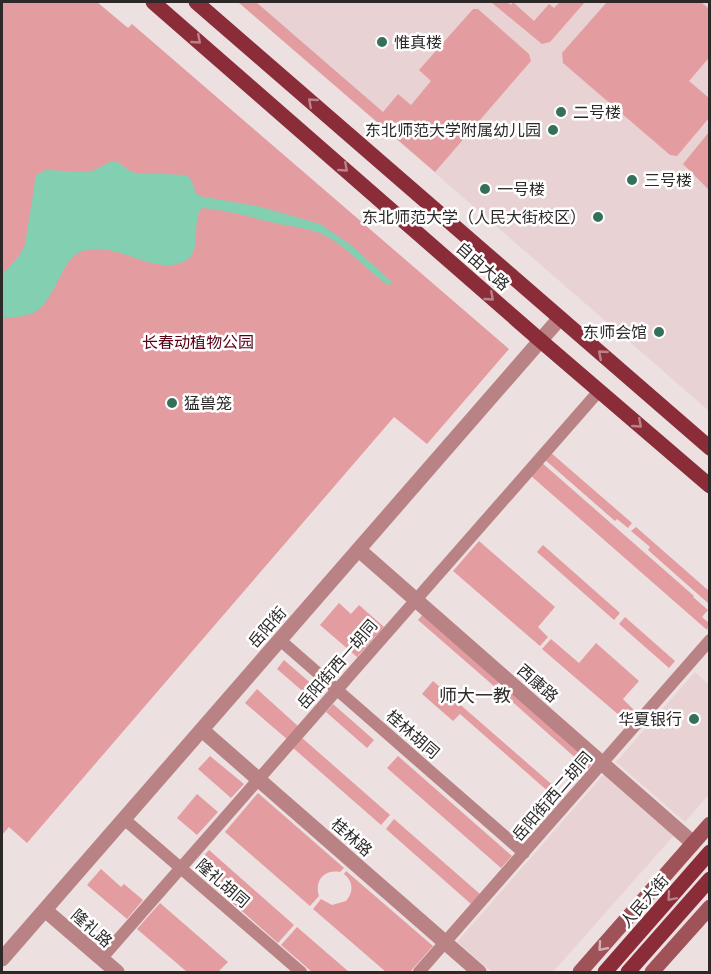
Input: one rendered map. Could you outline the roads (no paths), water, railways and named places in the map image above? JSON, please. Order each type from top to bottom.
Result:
[{"type":"main road","name":"自由大路","points":[[153,2],[710,486]]},
{"type":"main road","name":"自由大路","points":[[196,2],[710,448]]},
{"type":"main road","points":[[580,972],[710,824]]},
{"type":"main road","name":"人民大街","points":[[605,972],[710,852]]},
{"type":"main road","points":[[628,972],[710,879]]},
{"type":"main road","points":[[652,972],[710,907]]},
{"type":"street","name":"岳阳街","points":[[2,959],[560,318]]},
{"type":"street","name":"岳阳街西一胡同","points":[[101,959],[599,391]]},
{"type":"street","name":"西康路","points":[[359,550],[693,843]]},
{"type":"street","name":"桂林胡同","points":[[280,640],[524,853]]},
{"type":"street","name":"岳阳街西二胡同","points":[[419,972],[710,640]]},
{"type":"street","name":"桂林路","points":[[202,730],[479,972]]},
{"type":"street","name":"隆礼胡同","points":[[124,819],[301,972]]},
{"type":"street","name":"隆礼路","points":[[45,910],[117,972]]},
{"type":"place","name":"惟真楼","points":[[382,42]]},
{"type":"place","name":"二号楼","points":[[561,112]]},
{"type":"place","name":"东北师范大学附属幼儿园","points":[[553,130]]},
{"type":"place","name":"三号楼","points":[[632,180]]},
{"type":"place","name":"一号楼","points":[[485,189]]},
{"type":"place","name":"东北师范大学（人民大街校区）","points":[[598,217]]},
{"type":"place","name":"东师会馆","points":[[659,332]]},
{"type":"place","name":"猛兽笼","points":[[172,403]]},
{"type":"place","name":"华夏银行","points":[[694,719]]},
{"type":"district","name":"师大一教","points":[[475,696]]},
{"type":"park label","name":"长春动植物公园","points":[[198,342]]}]
